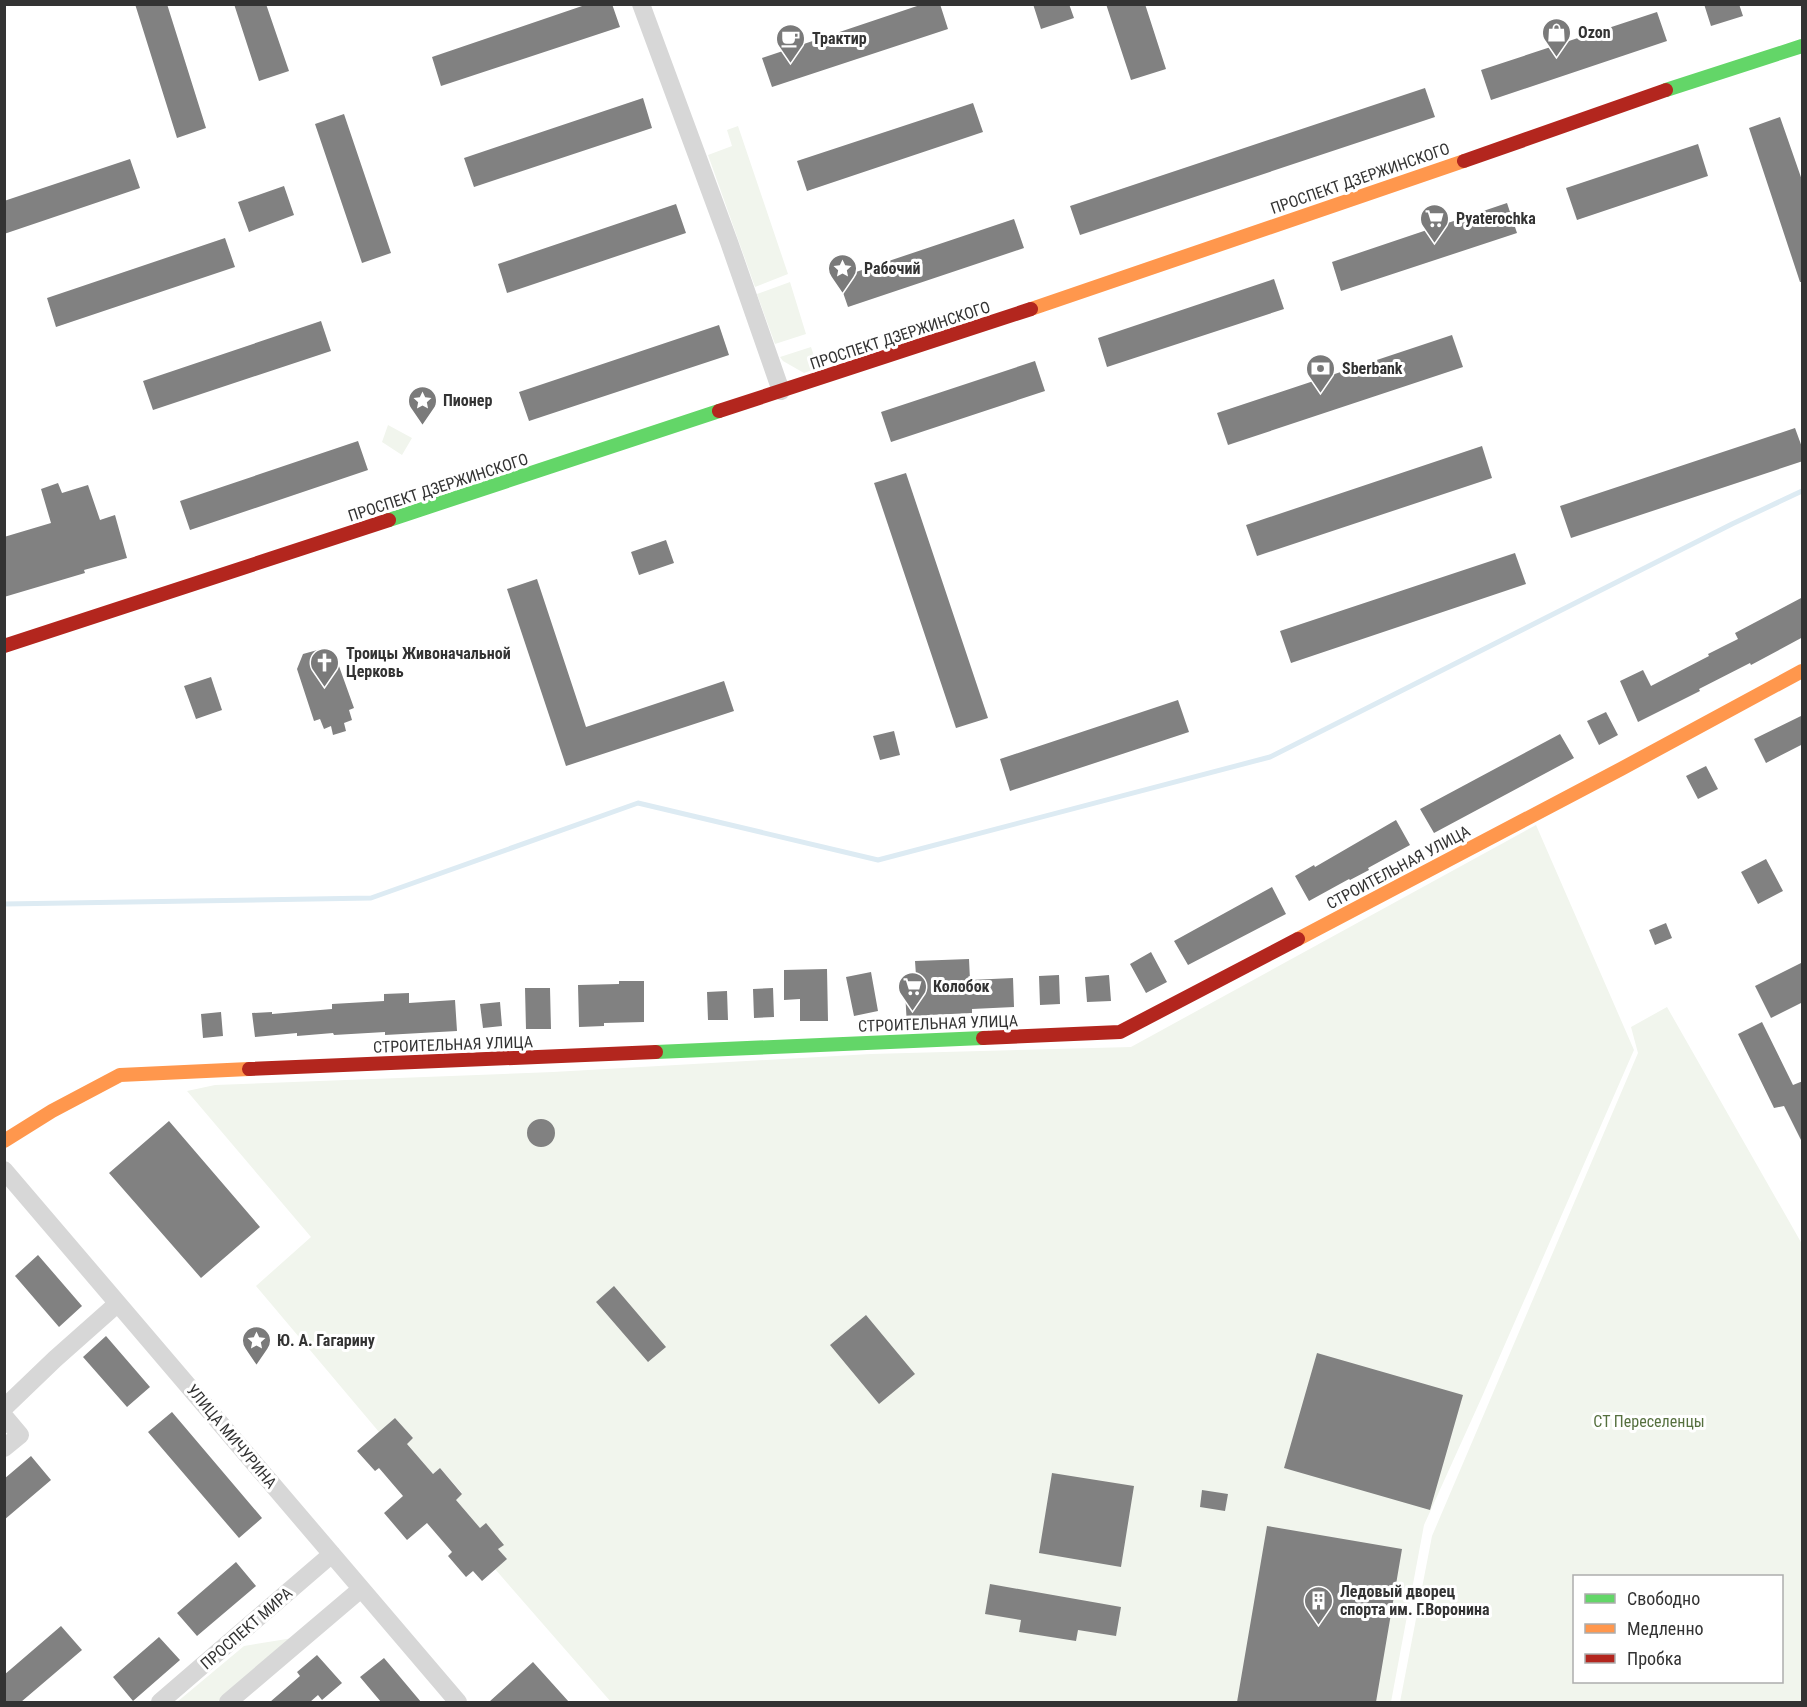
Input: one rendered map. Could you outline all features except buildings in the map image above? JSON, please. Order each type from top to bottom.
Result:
[{"type":"street","points":[[640,4],[729,242],[781,391]]},
{"type":"street","name":"ПРОСПЕКТ ДЗЕРЖИНСКОГО","points":[[4,646],[1042,305],[1707,75],[1803,46]]},
{"type":"street","name":"СТРОИТЕЛЬНАЯ УЛИЦА","points":[[4,1141],[52,1111],[120,1075],[1120,1032],[1803,671]]},
{"type":"street","name":"УЛИЦА МИЧУРИНА","points":[[4,1170],[458,1702]]},
{"type":"street","points":[[4,1408],[117,1304]]},
{"type":"street","points":[[4,1416],[21,1435],[4,1448]]},
{"type":"street","name":"ПРОСПЕКТ МИРА","points":[[160,1702],[332,1554]]},
{"type":"street","points":[[228,1702],[361,1589]]},
{"type":"green space","points":[[738,126],[788,274],[755,287],[708,155],[732,146],[727,130]]},
{"type":"green space","points":[[790,282],[806,334],[775,344],[757,294]]},
{"type":"green space","points":[[811,347],[818,368],[804,373],[780,357]]},
{"type":"green space","points":[[388,425],[412,438],[402,455],[382,442]]},
{"type":"green space","points":[[1536,825],[1634,1050],[1424,1525],[1391,1702],[611,1702],[495,1569],[507,1559],[498,1549],[503,1544],[480,1528],[456,1500],[462,1493],[440,1468],[433,1474],[407,1444],[413,1438],[395,1418],[379,1432],[256,1286],[311,1237],[187,1091],[215,1085],[553,1072],[871,1054],[1131,1047]]},
{"type":"green space","name":"СТ Переселенцы","points":[[1667,1007],[1802,1244],[1802,1702],[1400,1702],[1432,1536],[1638,1053],[1631,1027]]},
{"type":"green space","points":[[293,1638],[217,1702],[177,1702],[244,1646]]},
{"type":"waterway","points":[[4,904],[371,898],[638,803],[878,860],[1270,757],[1802,491]]},
{"type":"traffic: fast","points":[[1666,90],[1802,46]]},
{"type":"traffic: fast","points":[[389,520],[719,411]]},
{"type":"traffic: fast","points":[[656,1052],[983,1038]]},
{"type":"traffic: slow","points":[[1031,309],[1464,161]]},
{"type":"traffic: slow","points":[[1298,939],[1802,671]]},
{"type":"traffic: slow","points":[[4,1141],[52,1111],[120,1075],[249,1069]]},
{"type":"traffic: jam","points":[[1464,161],[1666,90]]},
{"type":"traffic: jam","points":[[719,411],[1031,309]]},
{"type":"traffic: jam","points":[[4,646],[389,520]]},
{"type":"traffic: jam","points":[[983,1038],[1120,1032],[1298,939]]},
{"type":"traffic: jam","points":[[249,1069],[656,1052]]},
{"type":"place","name":"Ozon","points":[[1557,58]]},
{"type":"place","name":"Трактир","points":[[791,64]]},
{"type":"place","name":"Pyaterochka","points":[[1435,244]]},
{"type":"place","name":"Рабочий","points":[[843,294]]},
{"type":"place","name":"Sberbank","points":[[1321,394]]},
{"type":"place","name":"Пионер","points":[[422,426]]},
{"type":"place","name":"Троицы Живоначальной Церковь","points":[[325,688]]},
{"type":"place","name":"Колобок","points":[[912,1012]]},
{"type":"place","name":"Ю. А. Гагарину","points":[[256,1366]]},
{"type":"place","name":"Ледовый дворец спорта им. Г.Воронина","points":[[1319,1626]]}]
